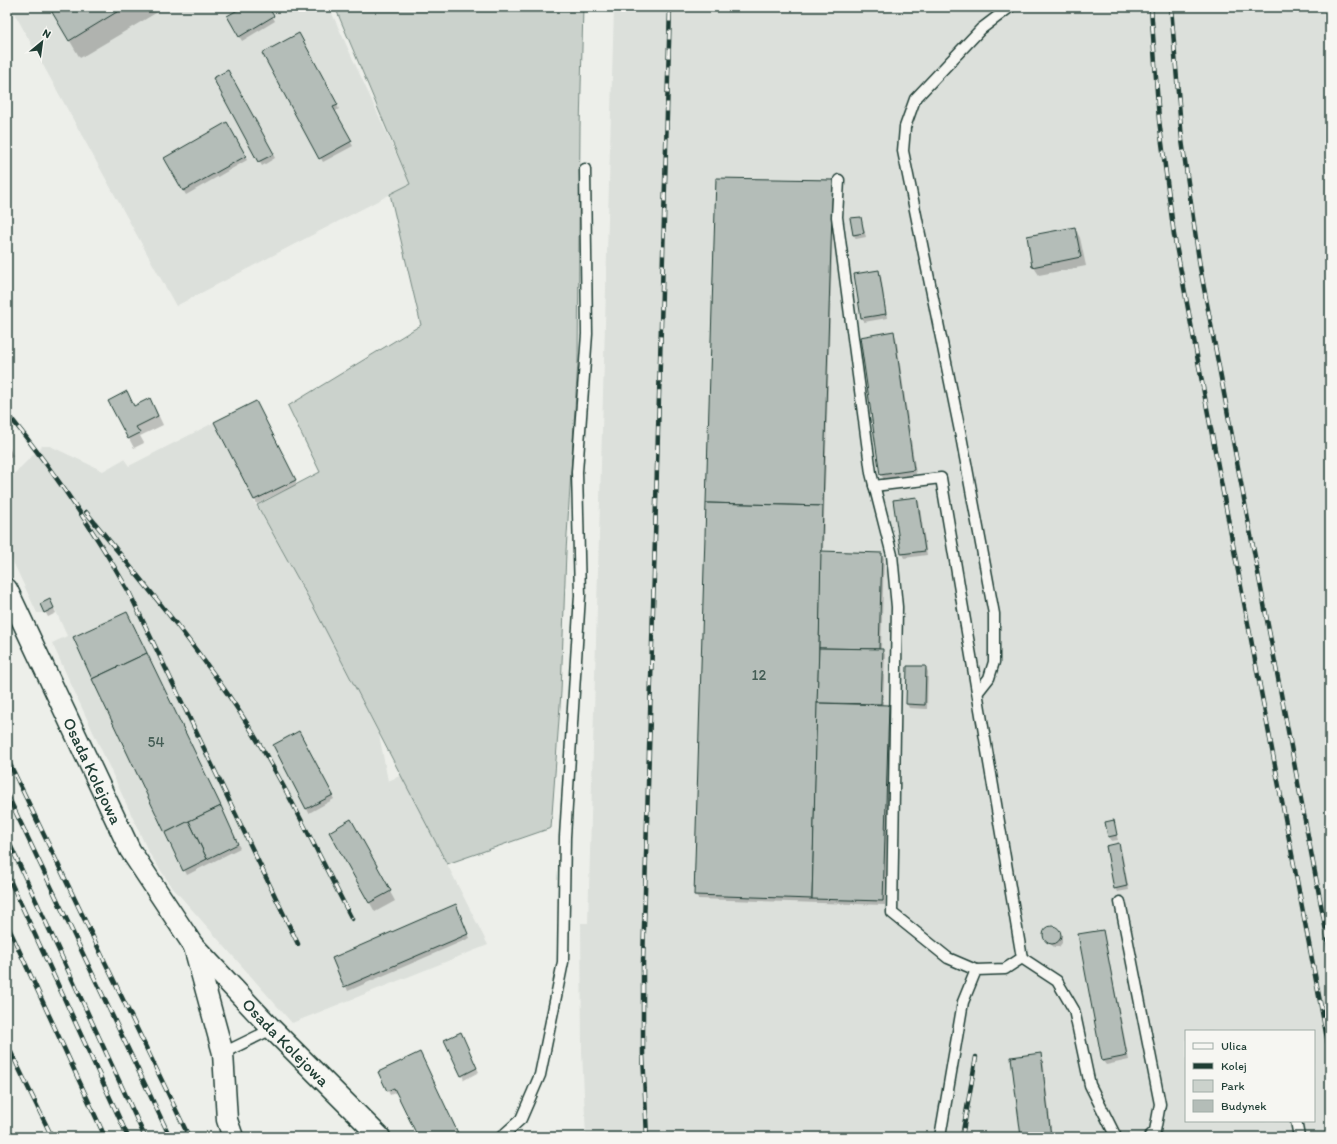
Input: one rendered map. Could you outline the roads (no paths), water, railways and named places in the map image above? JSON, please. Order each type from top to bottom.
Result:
[{"type":"street","name":"Osada Kolejowa","points":[[7,589],[130,850],[193,945],[272,1029],[380,1137]]},
{"type":"street","name":"Osada Kolejowa","points":[[193,945],[223,1053],[227,1120],[233,1137]]},
{"type":"lane","points":[[978,692],[989,678],[994,662],[994,614],[961,436],[903,151],[905,127],[915,99],[981,28],[1010,7]]},
{"type":"lane","points":[[501,1137],[521,1118],[540,1075],[563,962],[565,837],[580,595],[577,472],[587,334],[585,170]]},
{"type":"lane","points":[[839,180],[837,217],[871,473],[892,555],[897,607],[892,913],[948,958],[976,970],[1005,969],[1022,958]]},
{"type":"lane","points":[[874,486],[941,478],[1022,958],[1057,981],[1074,1010],[1090,1085],[1116,1137]]},
{"type":"lane","points":[[1120,902],[1160,1104],[1155,1131],[1149,1137]]},
{"type":"lane","points":[[940,1137],[963,1002],[976,970]]},
{"type":"lane","points":[[223,1053],[272,1029]]},
{"type":"lane","points":[[1296,1122],[1299,1137]]},
{"type":"railway","points":[[647,1137],[643,1054],[643,963],[670,7]]},
{"type":"railway","points":[[1151,7],[1159,120],[1174,235],[1330,1054]]},
{"type":"railway","points":[[1171,7],[1182,140],[1200,267],[1330,952]]},
{"type":"railway","points":[[7,413],[72,500],[129,592],[298,944]]},
{"type":"railway","points":[[86,512],[186,636],[241,714],[285,789],[352,919]]},
{"type":"railway","points":[[7,758],[189,1137]]},
{"type":"railway","points":[[7,794],[170,1137]]},
{"type":"railway","points":[[7,838],[145,1137]]},
{"type":"railway","points":[[7,874],[128,1137]]},
{"type":"railway","points":[[7,924],[105,1137]]},
{"type":"railway","points":[[7,1044],[52,1137]]},
{"type":"railway","points":[[962,1137],[976,1057]]}]
